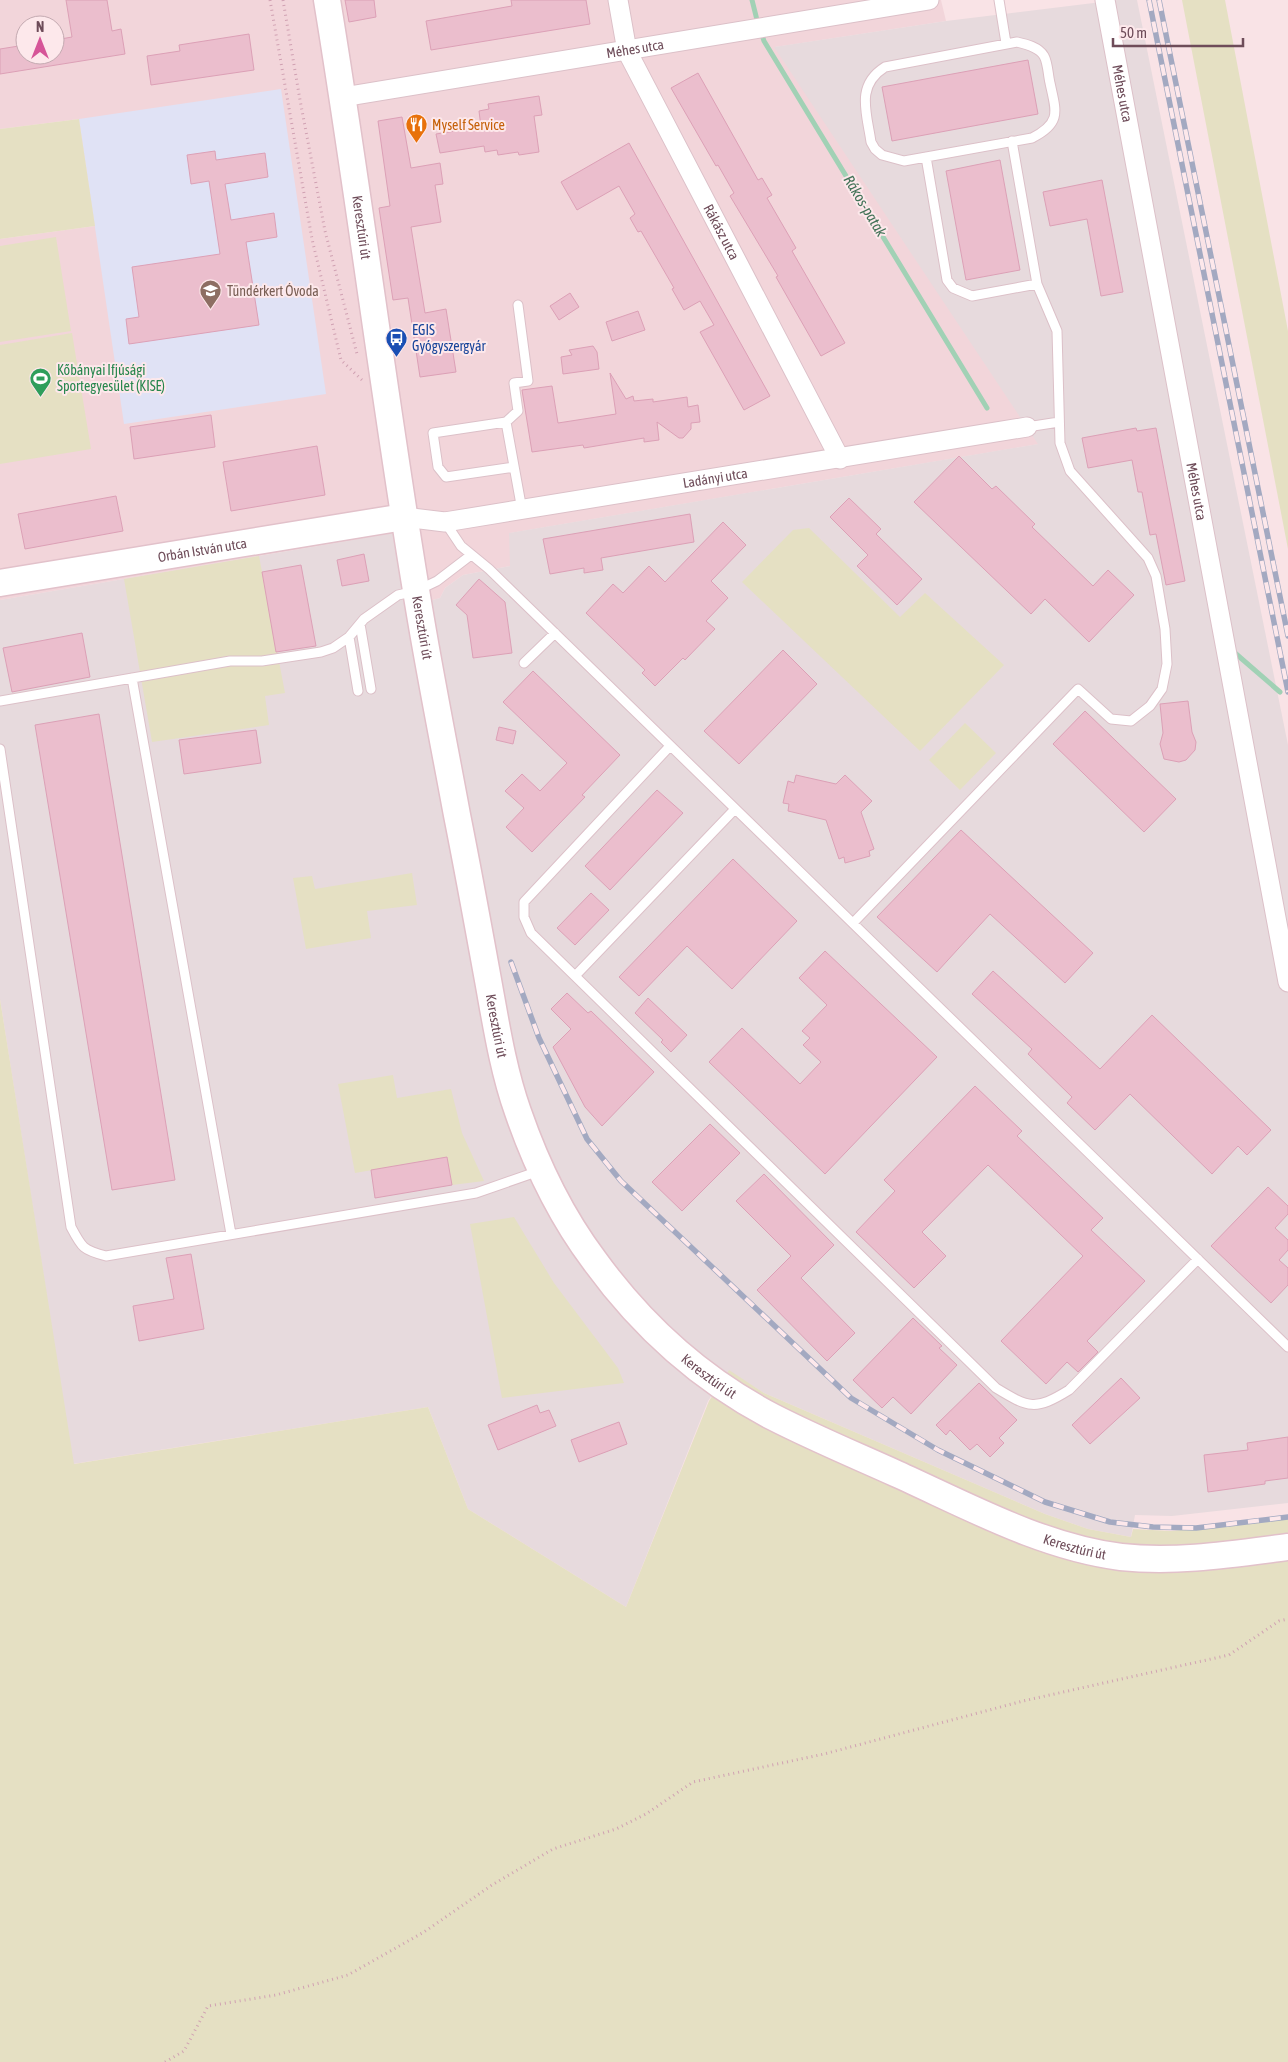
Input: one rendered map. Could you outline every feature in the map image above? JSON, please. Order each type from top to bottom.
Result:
[{"type":"main road","name":"Keresztúri út","points":[[327,0],[416,591],[493,1009],[510,1087],[518,1113],[560,1208],[593,1259],[635,1312],[677,1352],[724,1387],[769,1415],[1015,1526],[1059,1543],[1090,1551],[1124,1557],[1175,1558],[1208,1557],[1288,1547]]},
{"type":"main road","name":"Orbán István utca","points":[[0,583],[404,516]]},
{"type":"street","name":"Rákász utca","points":[[618,0],[627,50],[840,458]]},
{"type":"street","name":"Méhes utca","points":[[343,97],[929,0]]},
{"type":"street","name":"Méhes utca","points":[[1105,0],[1288,982]]},
{"type":"street","name":"Ladányi utca","points":[[404,516],[445,522],[1027,427]]},
{"type":"lane","points":[[998,0],[1006,43]]},
{"type":"lane","points":[[1006,43],[1028,44],[1038,49],[1045,56],[1056,112],[1053,122],[1046,131],[1032,138],[1012,141],[904,161],[882,155],[871,142],[864,91],[876,72],[884,67],[1006,43]]},
{"type":"lane","points":[[853,923],[1078,689],[1110,718],[1131,721],[1150,706],[1162,688],[1167,664],[1165,628],[1156,576],[1148,558],[1070,471],[1060,443],[1057,331],[1037,284],[1012,141]]},
{"type":"lane","points":[[926,157],[948,280],[953,288],[972,296],[1037,284]]},
{"type":"lane","points":[[514,467],[446,477],[438,467],[433,434],[506,422],[518,411],[514,383],[528,381],[518,305]]},
{"type":"lane","points":[[506,422],[522,510]]},
{"type":"lane","points":[[1027,427],[1059,422]]},
{"type":"lane","points":[[445,522],[460,546],[489,569],[1288,1347]]},
{"type":"lane","points":[[0,701],[230,661],[262,660],[321,652],[333,648],[350,637],[360,624],[398,595],[416,591],[437,581],[471,555]]},
{"type":"lane","points":[[360,624],[371,688]]},
{"type":"lane","points":[[524,663],[555,633]]},
{"type":"lane","points":[[350,637],[358,691]]},
{"type":"lane","points":[[132,678],[231,1234]]},
{"type":"lane","points":[[670,746],[524,902],[524,917],[531,933],[996,1388],[1019,1402],[1035,1406],[1052,1400],[1070,1390],[1198,1259]]},
{"type":"lane","points":[[0,750],[71,1227],[81,1246],[91,1253],[106,1256],[476,1193],[542,1170]]},
{"type":"lane","points":[[575,976],[735,809]]},
{"type":"path","points":[[270,0],[312,239],[341,360],[364,382],[362,373]]},
{"type":"path","points":[[283,0],[325,232],[359,364]]},
{"type":"path","points":[[166,2062],[184,2050],[208,2006],[276,1995],[348,1975],[424,1932],[492,1885],[553,1849],[616,1830],[646,1814],[694,1782],[824,1754],[1032,1699],[1152,1671],[1229,1656],[1278,1621],[1288,1619]]},
{"type":"shaded area","points":[[0,0],[941,0],[946,21],[775,47],[1039,444],[510,533],[510,566],[463,575],[445,588],[440,598],[407,607],[394,533],[0,600],[0,239],[95,226],[79,119],[0,129]]},
{"type":"shaded area","points":[[1118,0],[1137,0],[1288,745],[1288,1503],[1172,1516],[1135,1515],[1131,1537],[1088,1529],[1045,1514],[764,1393],[729,1371],[708,1401],[626,1607],[468,1509],[428,1407],[73,1464],[0,999],[0,600],[394,533],[407,607],[440,598],[445,588],[463,575],[510,566],[509,533],[1038,444],[774,47],[946,21]]},
{"type":"shaded area","points":[[1182,0],[1225,0],[1288,331],[1288,549]]},
{"type":"shaded area","name":"Tündérkert Óvoda","points":[[281,89],[326,394],[124,424],[79,119]]},
{"type":"shaded area","points":[[79,119],[95,226],[0,239],[0,129]]},
{"type":"shaded area","points":[[56,237],[71,331],[0,342],[0,246]]},
{"type":"shaded area","name":"Kőbányai Ifjúsági Sportegyesület (KISE)","points":[[72,333],[91,449],[0,464],[0,345]]},
{"type":"shaded area","points":[[809,528],[900,617],[925,593],[1004,665],[920,751],[742,582],[793,530]]},
{"type":"shaded area","points":[[259,556],[285,693],[265,696],[269,725],[152,742],[124,579]]},
{"type":"shaded area","points":[[965,723],[996,753],[960,790],[929,760]]},
{"type":"shaded area","points":[[412,873],[417,905],[367,911],[371,938],[306,949],[293,878],[312,876],[315,889]]},
{"type":"shaded area","points":[[0,999],[74,1464],[428,1407],[468,1509],[626,1607],[709,1401],[729,1370],[764,1393],[1045,1514],[1088,1529],[1131,1537],[1133,1529],[1171,1531],[1288,1519],[1288,2062],[0,2062]]},
{"type":"shaded area","points":[[393,1075],[397,1098],[451,1089],[462,1133],[484,1181],[452,1185],[447,1157],[355,1173],[338,1084]]},
{"type":"shaded area","points":[[514,1217],[554,1283],[618,1368],[624,1383],[502,1398],[470,1224]]},
{"type":"building","points":[[66,0],[107,0],[112,31],[121,29],[125,54],[65,64],[65,38],[72,37]]},
{"type":"building","points":[[345,0],[374,0],[376,17],[349,22]]},
{"type":"building","points":[[511,0],[586,0],[590,24],[431,50],[426,21],[512,6]]},
{"type":"building","points":[[249,34],[254,70],[151,85],[147,56],[180,51],[179,45]]},
{"type":"building","points":[[15,47],[15,65],[56,65],[0,74],[0,49]]},
{"type":"building","points":[[1028,60],[1038,114],[892,141],[882,87]]},
{"type":"building","points":[[698,73],[758,180],[762,178],[772,195],[767,198],[796,248],[792,251],[845,343],[821,356],[776,277],[778,276],[730,196],[734,193],[718,165],[716,166],[671,88]]},
{"type":"building","points":[[539,96],[542,115],[534,116],[539,152],[519,155],[518,152],[498,155],[497,150],[485,152],[484,146],[440,153],[436,134],[481,127],[479,111],[489,109],[488,104]]},
{"type":"building","points":[[402,117],[411,168],[440,163],[443,184],[435,185],[441,222],[411,227],[425,313],[446,309],[456,372],[420,377],[408,298],[393,300],[379,208],[390,206],[378,121]]},
{"type":"building","points":[[629,143],[770,396],[744,410],[700,332],[714,325],[700,301],[684,310],[672,289],[674,288],[641,231],[638,232],[630,218],[635,214],[619,186],[577,210],[561,182]]},
{"type":"building","points":[[215,151],[216,160],[265,153],[268,177],[225,184],[231,220],[274,213],[277,237],[246,242],[259,325],[129,344],[126,319],[139,317],[132,267],[220,254],[209,181],[191,184],[187,155]]},
{"type":"building","points":[[1000,160],[1020,270],[966,280],[946,171]]},
{"type":"building","points":[[1102,180],[1123,292],[1101,296],[1087,219],[1050,226],[1043,192]]},
{"type":"building","points":[[570,293],[579,307],[559,320],[550,306]]},
{"type":"building","points":[[638,311],[645,330],[612,341],[606,322]]},
{"type":"building","points":[[593,346],[597,352],[599,369],[563,374],[561,357],[572,355],[569,350]]},
{"type":"building","points":[[610,373],[626,399],[633,396],[634,401],[653,399],[653,402],[687,397],[688,407],[698,405],[700,422],[691,423],[691,429],[683,438],[679,438],[657,422],[659,440],[644,442],[644,438],[584,448],[583,445],[532,452],[522,390],[552,386],[558,423],[616,414]]},
{"type":"building","points":[[211,415],[215,447],[134,459],[130,427]]},
{"type":"building","points":[[1136,428],[1137,431],[1156,428],[1185,581],[1166,585],[1156,534],[1150,535],[1142,492],[1138,492],[1132,460],[1088,468],[1082,438]]},
{"type":"building","points":[[317,446],[325,495],[231,511],[223,462]]},
{"type":"building","points":[[959,456],[992,489],[996,486],[1035,524],[1032,527],[1093,586],[1108,570],[1134,595],[1089,642],[1045,599],[1031,614],[914,502]]},
{"type":"building","points":[[116,496],[123,531],[25,549],[18,514]]},
{"type":"building","points":[[849,498],[881,529],[876,534],[922,579],[897,605],[857,566],[868,555],[830,517]]},
{"type":"building","points":[[690,514],[694,542],[601,558],[603,570],[584,573],[584,568],[550,574],[543,539]]},
{"type":"building","points":[[723,522],[746,545],[711,581],[728,598],[706,621],[715,629],[685,660],[683,658],[655,686],[642,673],[645,670],[586,613],[613,584],[623,593],[649,566],[665,582]]},
{"type":"building","points":[[364,554],[369,581],[342,586],[337,560]]},
{"type":"building","points":[[301,565],[316,646],[276,652],[262,572]]},
{"type":"building","points":[[479,579],[505,602],[512,653],[473,658],[467,615],[456,605]]},
{"type":"building","points":[[82,633],[90,677],[12,692],[3,648]]},
{"type":"building","points":[[783,650],[817,684],[739,764],[704,731]]},
{"type":"building","points":[[533,671],[620,755],[582,795],[585,797],[532,852],[506,827],[524,808],[505,791],[522,774],[540,791],[567,763],[503,702]]},
{"type":"building","points":[[1188,701],[1192,732],[1196,742],[1195,750],[1186,760],[1179,762],[1164,759],[1160,744],[1163,733],[1160,704]]},
{"type":"building","points":[[1085,711],[1176,799],[1144,832],[1053,744]]},
{"type":"building","points":[[99,714],[175,1180],[112,1190],[35,725]]},
{"type":"building","points":[[499,727],[516,731],[513,744],[496,740]]},
{"type":"building","points":[[256,730],[261,763],[184,774],[179,740]]},
{"type":"building","points":[[796,775],[836,784],[845,775],[872,801],[861,812],[874,849],[869,851],[870,856],[845,863],[844,857],[839,859],[826,820],[788,811],[789,804],[783,803],[788,781],[794,783]]},
{"type":"building","points":[[657,790],[683,813],[610,890],[585,866]]},
{"type":"building","points":[[961,830],[1093,953],[1065,983],[990,914],[937,972],[877,917]]},
{"type":"building","points":[[733,859],[797,921],[732,989],[687,946],[639,996],[619,977]]},
{"type":"building","points":[[591,893],[609,910],[575,945],[557,928]]},
{"type":"building","points":[[825,951],[937,1057],[825,1174],[709,1062],[742,1028],[800,1084],[821,1062],[803,1045],[810,1038],[802,1031],[827,1005],[799,978]]},
{"type":"building","points":[[993,971],[1100,1069],[1152,1015],[1271,1130],[1247,1155],[1238,1146],[1212,1174],[1130,1094],[1095,1130],[1067,1103],[1072,1097],[1028,1054],[1032,1049],[972,994]]},
{"type":"building","points":[[567,993],[588,1013],[591,1011],[654,1072],[602,1126],[585,1107],[553,1047],[571,1029],[551,1009]]},
{"type":"building","points":[[648,998],[687,1035],[671,1052],[661,1042],[663,1040],[635,1013]]},
{"type":"building","points":[[975,1086],[1022,1131],[1017,1136],[1103,1218],[1091,1230],[1145,1281],[1087,1341],[1098,1352],[1078,1372],[1067,1362],[1046,1384],[1001,1341],[1083,1256],[988,1165],[922,1232],[946,1256],[914,1288],[856,1232],[895,1191],[884,1180]]},
{"type":"building","points":[[710,1124],[740,1153],[682,1211],[652,1182]]},
{"type":"building","points":[[447,1157],[452,1185],[375,1198],[371,1170]]},
{"type":"building","points":[[764,1174],[834,1245],[801,1278],[855,1333],[827,1361],[757,1290],[791,1256],[736,1201]]},
{"type":"building","points":[[1268,1187],[1288,1206],[1288,1214],[1275,1228],[1288,1240],[1288,1250],[1279,1260],[1288,1268],[1288,1285],[1271,1303],[1211,1246]]},
{"type":"building","points":[[191,1254],[204,1329],[139,1341],[133,1306],[174,1299],[166,1258]]},
{"type":"building","points":[[913,1318],[942,1346],[939,1348],[957,1365],[911,1414],[893,1397],[882,1408],[853,1380]]},
{"type":"building","points":[[1121,1378],[1140,1398],[1090,1444],[1072,1425]]},
{"type":"building","points":[[979,1383],[1017,1420],[999,1438],[1004,1443],[990,1457],[977,1444],[970,1450],[950,1430],[946,1435],[936,1425]]},
{"type":"building","points":[[537,1405],[540,1413],[549,1410],[556,1426],[498,1450],[488,1425]]},
{"type":"building","points":[[619,1422],[627,1444],[579,1462],[571,1440]]},
{"type":"building","points":[[1288,1437],[1288,1478],[1265,1481],[1265,1484],[1208,1492],[1204,1455],[1248,1450],[1247,1443]]},
{"type":"waterway","name":"Rákos-patak","points":[[752,0],[758,24]]},
{"type":"waterway","name":"Rákos-patak","points":[[761,32],[764,41],[987,408]]},
{"type":"waterway","name":"Rákos-patak","points":[[1235,653],[1280,692]]},
{"type":"railway","points":[[1149,0],[1288,692]]},
{"type":"railway","points":[[1159,0],[1288,636]]},
{"type":"railway","points":[[511,962],[539,1038],[587,1139],[621,1181],[851,1398],[938,1450],[1045,1502],[1110,1522],[1153,1527],[1196,1528],[1288,1517]]},
{"type":"place","name":"Myself Service","points":[[416,144]]},
{"type":"place","name":"Tündérkert Óvoda","points":[[211,310]]},
{"type":"place","name":"EGIS Gyógyszergyár","points":[[396,357]]},
{"type":"place","name":"Kőbányai Ifjúsági Sportegyesület (KISE)","points":[[41,397]]}]
